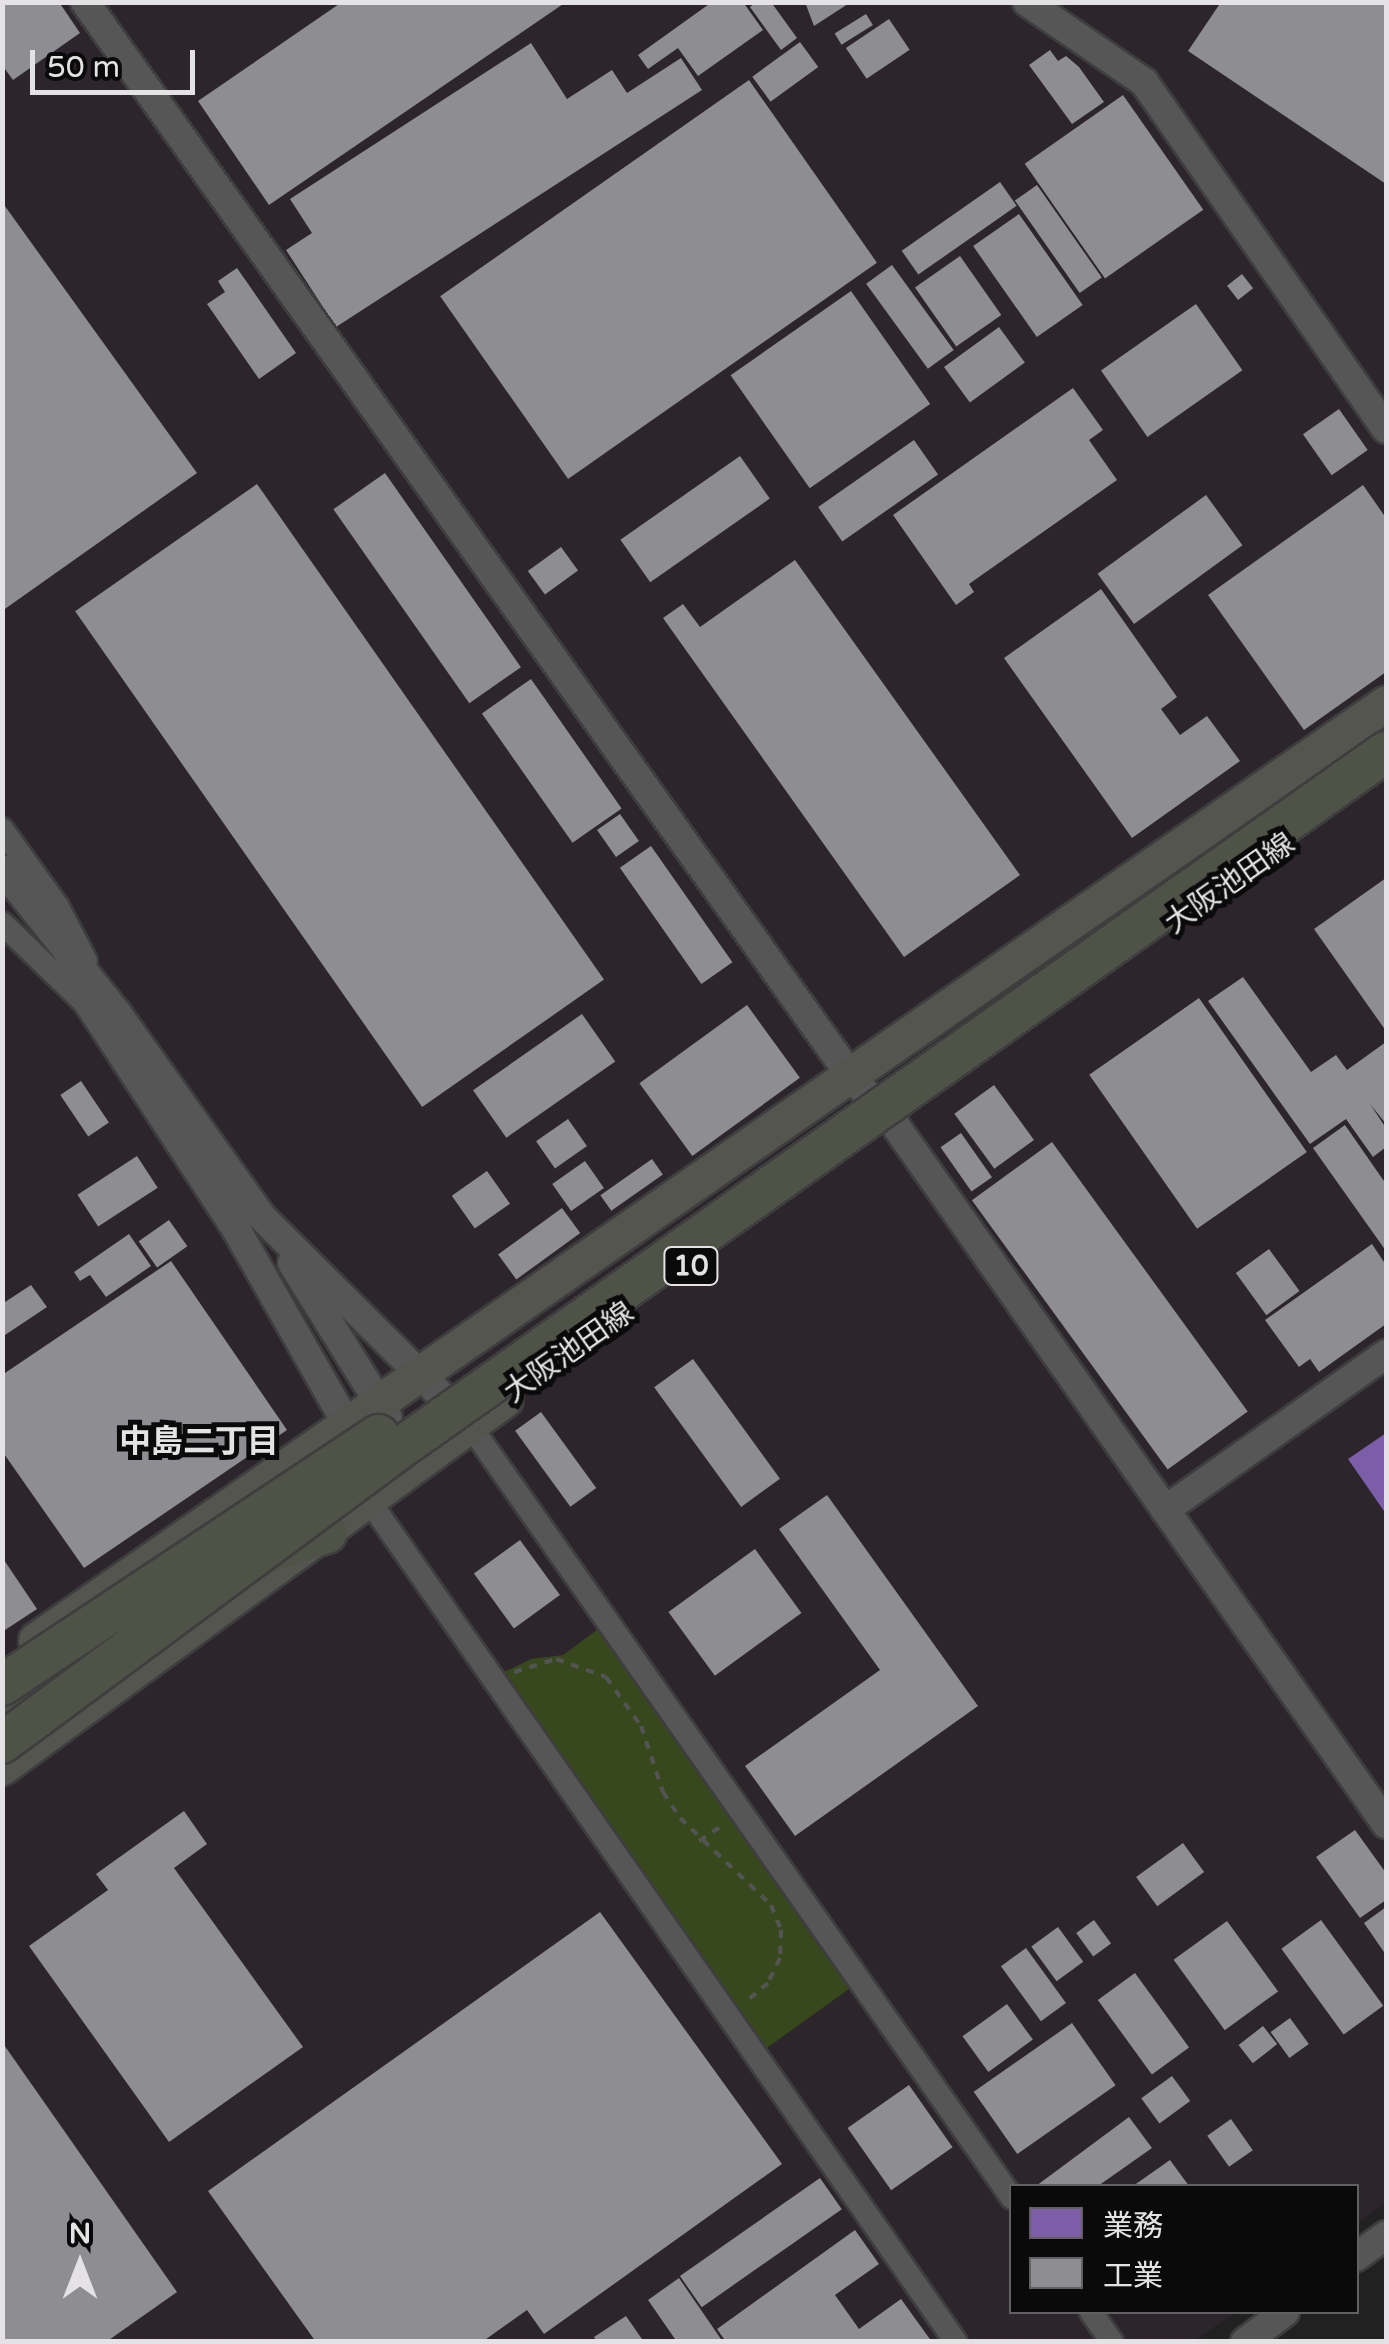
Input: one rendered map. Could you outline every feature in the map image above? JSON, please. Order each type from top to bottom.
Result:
[{"type":"highway","points":[[2,1685],[388,1429],[1386,725]]},
{"type":"highway","points":[[2,1743],[406,1444],[1386,752]]},
{"type":"highway","points":[[2,1717],[222,1567],[327,1533]]},
{"type":"main road","name":"大阪池田線","points":[[2,1664],[345,1421],[853,1079],[1386,704]]},
{"type":"main road","name":"大阪池田線","points":[[2,1766],[327,1533],[470,1424],[1386,774]]},
{"type":"street","points":[[85,2],[853,1079],[893,1122],[1386,1824]]},
{"type":"street","points":[[1027,2],[1144,82],[1386,429]]},
{"type":"street","points":[[2,829],[58,907],[99,1004],[236,1229],[345,1421],[366,1504],[956,2342]]},
{"type":"street","points":[[2,869],[99,1004],[262,1216],[380,1397],[391,1452],[366,1504]]},
{"type":"street","points":[[2,924],[99,1004]]},
{"type":"street","points":[[262,1216],[470,1424],[1009,2194]]},
{"type":"street","points":[[1165,1510],[1386,1354]]},
{"type":"street","points":[[1359,2255],[1386,2235]]},
{"type":"street","points":[[1092,2314],[1112,2342]]},
{"type":"street","points":[[1245,2342],[1281,2314]]},
{"type":"path","points":[[494,1686],[543,1660],[569,1659],[596,1670],[642,1726],[663,1792],[699,1841],[763,1895],[781,1930],[780,1958],[768,1983],[726,2016]]},
{"type":"path","points":[[596,1670],[608,1662]]},
{"type":"path","points":[[699,1841],[720,1827]]},
{"type":"shaded area","points":[[3,3],[1386,3],[1386,2202],[1359,2222],[1359,2184],[1009,2184],[1009,2314],[1233,2314],[1194,2341],[3,2342]]},
{"type":"green space","points":[[601,1627],[853,1986],[764,2050],[500,1674],[531,1659],[563,1655]]},
{"type":"building: 業務","points":[[1386,1433],[1386,1514],[1348,1459]]},
{"type":"building: 工業","points":[[2,2],[59,2],[80,33],[13,80],[2,65]]},
{"type":"building: 工業","points":[[342,2],[566,2],[269,205],[198,101]]},
{"type":"building: 工業","points":[[712,2],[743,2],[763,30],[698,76],[678,48],[648,69],[638,55]]},
{"type":"building: 工業","points":[[756,2],[771,2],[797,38],[781,50],[750,7]]},
{"type":"building: 工業","points":[[805,2],[851,2],[814,26]]},
{"type":"building: 工業","points":[[1221,2],[1386,2],[1386,184],[1188,51]]},
{"type":"building: 工業","points":[[866,14],[873,25],[842,45],[835,34]]},
{"type":"building: 工業","points":[[889,19],[910,50],[867,79],[846,48]]},
{"type":"building: 工業","points":[[800,42],[818,67],[770,102],[752,77]]},
{"type":"building: 工業","points":[[531,43],[567,99],[612,70],[627,93],[681,58],[702,90],[336,327],[286,250],[312,233],[290,199]]},
{"type":"building: 工業","points":[[1050,50],[1058,61],[1066,56],[1079,67],[1104,102],[1072,124],[1029,65]]},
{"type":"building: 工業","points":[[749,80],[877,263],[568,479],[440,296]]},
{"type":"building: 工業","points":[[1123,95],[1203,210],[1105,279],[1025,164]]},
{"type":"building: 工業","points":[[1000,182],[1017,206],[918,275],[902,251]]},
{"type":"building: 工業","points":[[1037,185],[1102,278],[1080,293],[1015,200]]},
{"type":"building: 工業","points":[[2,202],[197,473],[2,611]]},
{"type":"building: 工業","points":[[1019,214],[1083,305],[1037,337],[973,246]]},
{"type":"building: 工業","points":[[960,256],[1001,315],[956,347],[915,288]]},
{"type":"building: 工業","points":[[892,265],[954,350],[928,369],[866,284]]},
{"type":"building: 工業","points":[[237,268],[296,353],[259,379],[207,304],[225,292],[218,281]]},
{"type":"building: 工業","points":[[1242,274],[1253,288],[1238,300],[1227,286]]},
{"type":"building: 工業","points":[[851,291],[930,404],[810,488],[731,375]]},
{"type":"building: 工業","points":[[1196,304],[1242,370],[1147,437],[1101,371]]},
{"type":"building: 工業","points":[[999,327],[1025,363],[970,403],[944,367]]},
{"type":"building: 工業","points":[[1073,388],[1103,430],[1089,440],[1117,480],[969,584],[974,592],[956,605],[893,515]]},
{"type":"building: 工業","points":[[1339,409],[1368,450],[1332,475],[1303,434]]},
{"type":"building: 工業","points":[[914,440],[938,474],[842,542],[818,507]]},
{"type":"building: 工業","points":[[740,456],[770,499],[650,582],[620,540]]},
{"type":"building: 工業","points":[[385,473],[521,667],[469,703],[333,509]]},
{"type":"building: 工業","points":[[257,484],[604,980],[422,1107],[75,611]]},
{"type":"building: 工業","points":[[1363,485],[1386,518],[1386,672],[1304,730],[1208,595]]},
{"type":"building: 工業","points":[[1206,495],[1242,545],[1134,624],[1098,574]]},
{"type":"building: 工業","points":[[561,547],[578,570],[545,595],[528,571]]},
{"type":"building: 工業","points":[[795,560],[1020,875],[904,957],[663,618],[683,604],[700,627]]},
{"type":"building: 工業","points":[[1101,589],[1177,697],[1161,709],[1180,735],[1207,716],[1240,761],[1132,838],[1004,658]]},
{"type":"building: 工業","points":[[531,679],[622,808],[572,843],[482,713]]},
{"type":"building: 工業","points":[[620,814],[639,841],[616,857],[597,830]]},
{"type":"building: 工業","points":[[651,846],[732,962],[701,984],[620,868]]},
{"type":"building: 工業","points":[[1386,878],[1386,1031],[1314,929]]},
{"type":"building: 工業","points":[[1243,977],[1311,1072],[1336,1055],[1347,1070],[1386,1042],[1386,1124],[1370,1104],[1386,1128],[1386,1147],[1373,1157],[1346,1119],[1310,1144],[1208,1001]]},
{"type":"building: 工業","points":[[1199,998],[1307,1152],[1197,1229],[1089,1075]]},
{"type":"building: 工業","points":[[747,1005],[800,1078],[692,1156],[639,1083]]},
{"type":"building: 工業","points":[[582,1014],[615,1062],[506,1138],[473,1090]]},
{"type":"building: 工業","points":[[81,1081],[109,1122],[88,1136],[60,1095]]},
{"type":"building: 工業","points":[[994,1085],[1034,1140],[994,1169],[954,1114]]},
{"type":"building: 工業","points":[[568,1119],[587,1146],[555,1168],[536,1141]]},
{"type":"building: 工業","points":[[1345,1125],[1386,1184],[1386,1251],[1313,1148]]},
{"type":"building: 工業","points":[[961,1133],[992,1177],[971,1192],[941,1147]]},
{"type":"building: 工業","points":[[1052,1142],[1248,1411],[1168,1470],[972,1200]]},
{"type":"building: 工業","points":[[137,1156],[158,1188],[98,1227],[77,1195]]},
{"type":"building: 工業","points":[[652,1159],[663,1175],[611,1211],[600,1195]]},
{"type":"building: 工業","points":[[585,1161],[604,1188],[571,1211],[552,1184]]},
{"type":"building: 工業","points":[[487,1171],[510,1204],[475,1228],[452,1196]]},
{"type":"building: 工業","points":[[562,1208],[580,1233],[516,1280],[498,1254]]},
{"type":"building: 工業","points":[[169,1220],[187,1246],[157,1267],[139,1241]]},
{"type":"building: 工業","points":[[129,1234],[151,1266],[106,1297],[90,1275],[80,1281],[74,1272]]},
{"type":"building: 工業","points":[[1372,1244],[1386,1265],[1386,1324],[1319,1372],[1310,1359],[1299,1367],[1265,1320]]},
{"type":"building: 工業","points":[[1269,1249],[1300,1291],[1266,1315],[1236,1273]]},
{"type":"building: 工業","points":[[171,1261],[287,1430],[84,1568],[2,1451],[2,1375]]},
{"type":"building: 工業","points":[[31,1285],[47,1307],[2,1337],[2,1304]]},
{"type":"building: 工業","points":[[693,1359],[780,1479],[741,1507],[654,1387]]},
{"type":"building: 工業","points":[[541,1412],[596,1488],[570,1507],[515,1431]]},
{"type":"building: 工業","points":[[827,1495],[978,1706],[795,1836],[745,1766],[880,1670],[779,1529]]},
{"type":"building: 工業","points":[[520,1540],[560,1595],[514,1629],[474,1574]]},
{"type":"building: 工業","points":[[755,1549],[801,1613],[715,1676],[668,1612]]},
{"type":"building: 工業","points":[[2,1557],[37,1609],[2,1632]]},
{"type":"building: 工業","points":[[184,1811],[207,1844],[174,1868],[303,2047],[169,2142],[29,1946],[108,1890],[96,1874]]},
{"type":"building: 工業","points":[[1355,1830],[1386,1873],[1386,1900],[1360,1918],[1316,1857]]},
{"type":"building: 工業","points":[[1183,1843],[1204,1872],[1157,1906],[1136,1877]]},
{"type":"building: 工業","points":[[1386,1907],[1386,1955],[1364,1923]]},
{"type":"building: 工業","points":[[600,1912],[782,2164],[544,2334],[527,2310],[482,2342],[316,2342],[208,2191]]},
{"type":"building: 工業","points":[[1094,1920],[1111,1943],[1093,1956],[1076,1933]]},
{"type":"building: 工業","points":[[1321,1920],[1383,2006],[1344,2035],[1281,1949]]},
{"type":"building: 工業","points":[[1227,1921],[1278,1991],[1225,2030],[1174,1960]]},
{"type":"building: 工業","points":[[1058,1927],[1083,1962],[1057,1981],[1031,1946]]},
{"type":"building: 工業","points":[[1026,1948],[1066,2003],[1041,2021],[1001,1966]]},
{"type":"building: 工業","points":[[1135,1973],[1189,2047],[1152,2074],[1098,2000]]},
{"type":"building: 工業","points":[[1007,2004],[1033,2040],[988,2072],[963,2036]]},
{"type":"building: 工業","points":[[1290,2018],[1309,2044],[1289,2058],[1271,2032]]},
{"type":"building: 工業","points":[[1072,2023],[1116,2085],[1017,2154],[974,2092]]},
{"type":"building: 工業","points":[[1263,2026],[1277,2044],[1253,2063],[1239,2045]]},
{"type":"building: 工業","points":[[2,2042],[177,2292],[106,2342],[2,2342]]},
{"type":"building: 工業","points":[[1172,2076],[1190,2101],[1159,2123],[1141,2098]]},
{"type":"building: 工業","points":[[909,2085],[953,2147],[891,2190],[848,2128]]},
{"type":"building: 工業","points":[[1129,2117],[1152,2148],[1101,2184],[1039,2184]]},
{"type":"building: 工業","points":[[1231,2119],[1253,2150],[1229,2167],[1207,2136]]},
{"type":"building: 工業","points":[[1170,2160],[1188,2184],[1136,2184]]},
{"type":"building: 工業","points":[[820,2178],[842,2209],[702,2307],[680,2276]]},
{"type":"building: 工業","points":[[855,2230],[879,2264],[835,2295],[859,2329],[901,2299],[932,2342],[726,2342],[717,2329]]},
{"type":"building: 工業","points":[[679,2278],[723,2342],[677,2342],[648,2300]]},
{"type":"building: 工業","points":[[626,2316],[644,2342],[597,2342],[594,2337]]},
{"type":"district","name":"中島二丁目","points":[[199,1442]]}]
